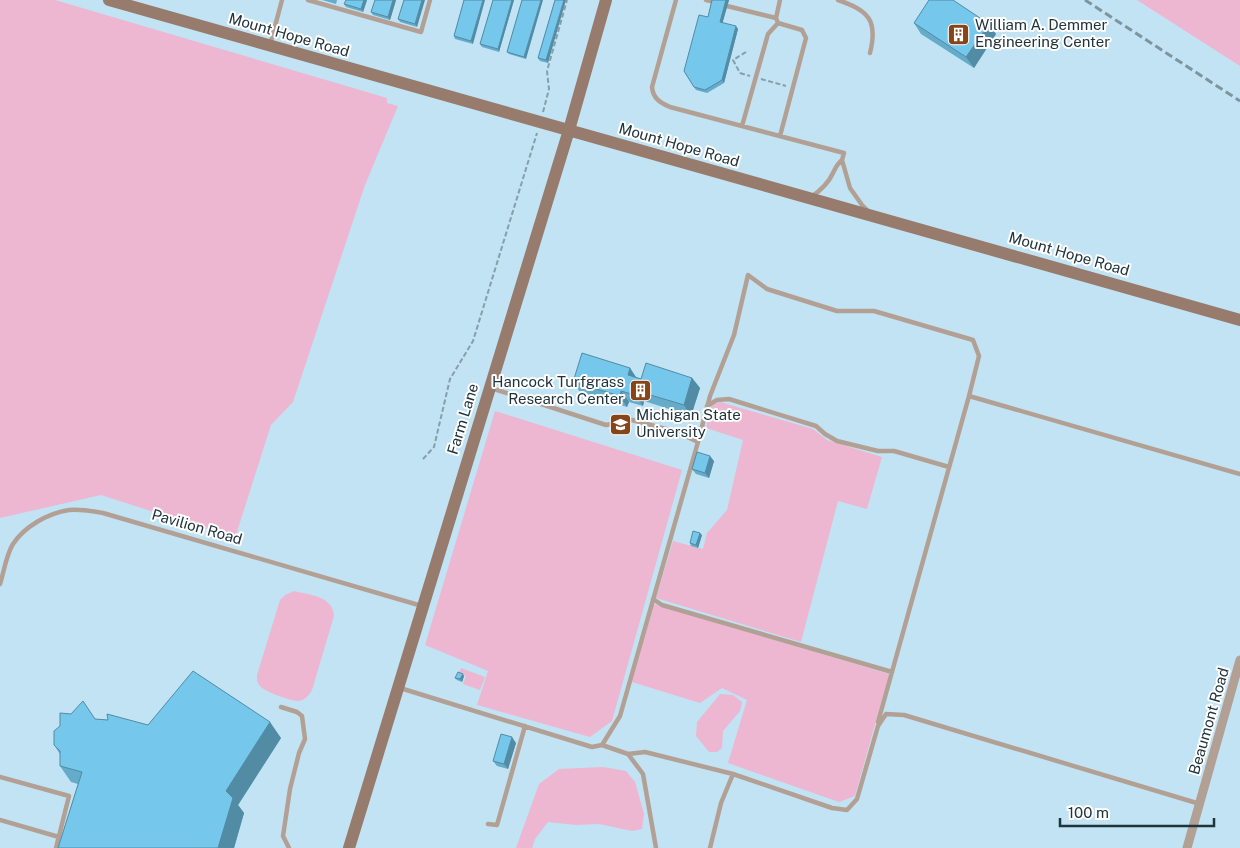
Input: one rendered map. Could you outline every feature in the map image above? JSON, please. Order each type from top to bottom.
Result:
[{"type":"street","name":"Mount Hope Road","points":[[109,0],[1240,320]]},
{"type":"street","name":"Farm Lane","points":[[349,848],[569,130],[606,0]]},
{"type":"street","name":"Beaumont Road","points":[[1188,848],[1240,664]]},
{"type":"lane","points":[[270,46],[282,0]]},
{"type":"lane","points":[[308,0],[421,32],[430,0]]},
{"type":"lane","points":[[676,0],[652,87],[655,97],[659,102],[670,107],[844,153],[842,160],[850,188],[862,205],[876,217]]},
{"type":"lane","points":[[706,0],[714,2]]},
{"type":"lane","points":[[742,126],[768,34],[777,20],[780,0]]},
{"type":"lane","points":[[838,0],[859,8],[870,18],[874,30],[870,53]]},
{"type":"lane","points":[[727,6],[777,20],[802,30],[806,38],[780,136]]},
{"type":"lane","points":[[809,198],[828,182],[836,165],[842,160]]},
{"type":"lane","points":[[397,687],[592,747],[602,745],[628,754],[645,752],[733,774],[832,808],[847,810],[857,799],[980,356],[973,340],[874,311],[838,311],[767,289],[748,275],[734,335],[707,406],[620,716],[602,745]]},
{"type":"lane","points":[[490,387],[606,424],[632,420],[677,432],[698,442]]},
{"type":"lane","points":[[969,396],[1240,474]]},
{"type":"lane","points":[[707,406],[717,400],[729,400],[816,426],[836,441],[878,451],[894,451],[949,467]]},
{"type":"lane","name":"Pavilion Road","points":[[0,584],[12,545],[22,533],[50,516],[67,510],[84,510],[103,513],[422,606]]},
{"type":"lane","points":[[653,599],[662,605],[892,672]]},
{"type":"lane","points":[[281,707],[297,712],[302,716],[305,729],[305,738],[299,753],[290,789],[283,836],[290,848]]},
{"type":"lane","points":[[878,726],[886,714],[904,715],[1200,804]]},
{"type":"lane","points":[[488,824],[496,825],[525,726]]},
{"type":"lane","points":[[628,754],[643,774],[656,848]]},
{"type":"lane","points":[[710,848],[721,803],[733,774]]},
{"type":"lane","points":[[0,777],[70,796],[56,848]]},
{"type":"lane","points":[[0,820],[58,838]]},
{"type":"path","points":[[423,459],[434,447],[450,379],[473,341],[540,122],[549,88],[547,71],[567,0]]},
{"type":"shaded area","name":"Michigan State University","points":[[0,0],[1240,0],[1240,848],[0,848]]},
{"type":"shaded area","points":[[0,0],[55,0],[387,98],[387,103],[398,106],[365,185],[293,402],[271,425],[235,538],[101,495],[0,518]]},
{"type":"shaded area","points":[[1137,0],[1240,0],[1240,66]]},
{"type":"shaded area","points":[[720,402],[813,429],[827,440],[882,457],[867,509],[838,501],[801,642],[656,598],[673,541],[703,549],[707,533],[727,510],[743,440],[706,428],[711,406]]},
{"type":"shaded area","points":[[495,411],[682,470],[612,721],[590,737],[477,705],[488,671],[425,645]]},
{"type":"shaded area","points":[[294,591],[325,600],[333,609],[334,616],[312,690],[306,698],[297,701],[264,689],[258,683],[257,677],[280,600],[285,595]]},
{"type":"shaded area","points":[[654,604],[889,674],[855,796],[839,802],[728,763],[747,700],[722,688],[700,703],[632,682]]},
{"type":"shaded area","points":[[461,668],[485,677],[480,690],[463,684],[466,676],[459,673]]},
{"type":"shaded area","points":[[720,694],[733,695],[742,702],[740,711],[723,731],[722,748],[717,752],[709,752],[696,736],[697,722]]},
{"type":"shaded area","points":[[603,767],[626,771],[635,782],[644,814],[642,829],[632,831],[599,824],[576,825],[548,822],[535,839],[532,848],[516,848],[539,784],[559,769]]},
{"type":"building","points":[[346,0],[364,0],[361,9],[344,4]]},
{"type":"building","points":[[375,0],[393,0],[388,17],[371,12]]},
{"type":"building","points":[[404,0],[422,0],[415,24],[398,19]]},
{"type":"building","points":[[464,0],[483,0],[471,41],[454,36]]},
{"type":"building","points":[[493,0],[512,0],[498,49],[480,44]]},
{"type":"building","points":[[522,0],[541,0],[524,57],[507,52]]},
{"type":"building","points":[[555,0],[564,0],[546,60],[538,58]]},
{"type":"building","points":[[712,0],[726,0],[720,22],[736,26],[722,80],[705,90],[694,87],[684,71],[699,15],[708,17]]},
{"type":"building","name":"William A. Demmer Engineering Center","points":[[929,0],[953,0],[989,24],[966,57],[914,23]]},
{"type":"building","name":"Hancock Turfgrass Research Center","points":[[582,353],[630,368],[628,375],[641,379],[646,363],[692,378],[684,405],[637,391],[635,395],[621,391],[620,396],[573,382]]},
{"type":"building","points":[[697,452],[710,456],[705,473],[692,469]]},
{"type":"building","points":[[693,531],[700,533],[696,545],[690,543]]},
{"type":"building","points":[[193,671],[270,722],[226,791],[233,798],[218,848],[58,848],[82,772],[60,766],[60,751],[54,745],[54,731],[60,726],[60,713],[71,714],[83,701],[95,719],[108,720],[107,714],[148,725]]},
{"type":"building","points":[[458,672],[463,674],[460,679],[455,678]]},
{"type":"building","points":[[501,734],[512,737],[504,764],[493,761]]},
{"type":"railway","points":[[1085,0],[1240,101]]},
{"type":"place","name":"William A. Demmer Engineering Center","points":[[959,34]]},
{"type":"place","name":"Hancock Turfgrass Research Center","points":[[640,391]]},
{"type":"place","name":"Michigan State University","points":[[620,424]]}]
